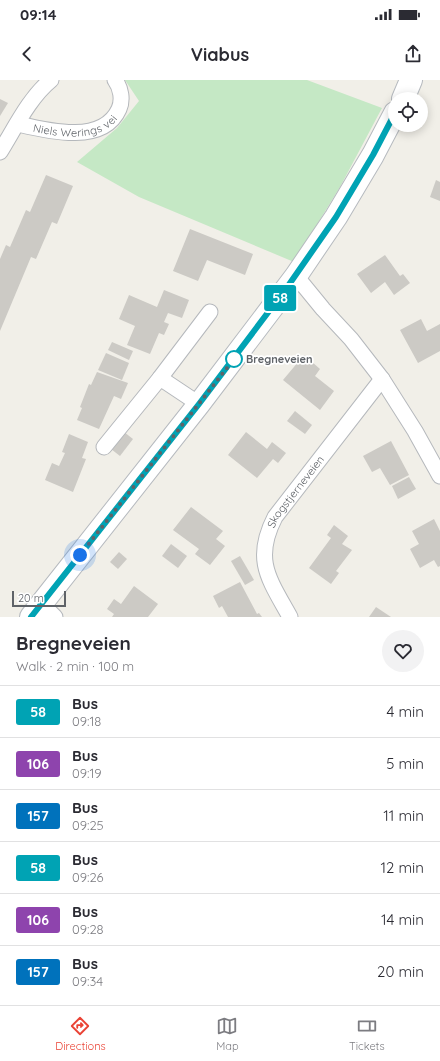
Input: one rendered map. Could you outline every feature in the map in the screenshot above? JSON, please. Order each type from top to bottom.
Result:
[{"type":"main road","points":[[406,92],[411,80]]},
{"type":"main road","points":[[43,613],[296,276],[336,217],[373,155],[388,126]]},
{"type":"street","name":"Niels Werings vei","points":[[0,152],[31,102],[51,80]]},
{"type":"street","name":"Niels Werings vei","points":[[18,124],[53,131],[87,132],[97,130],[110,123],[114,119],[120,107],[120,89],[115,80]]},
{"type":"street","points":[[296,276],[323,309],[351,339],[382,379],[416,431],[440,476]]},
{"type":"street","points":[[104,447],[160,378],[210,312]]},
{"type":"street","points":[[160,378],[199,404]]},
{"type":"street","name":"Skogstjerneveien","points":[[290,617],[265,569],[264,553],[268,531],[275,517],[382,379]]},
{"type":"green space","points":[[125,80],[307,80],[382,108],[340,187],[294,262],[139,197],[77,162],[117,128],[139,101]]},
{"type":"building","points":[[0,99],[8,103],[0,116]]},
{"type":"building","points":[[46,175],[73,186],[57,224],[52,222],[36,259],[31,257],[0,331],[0,259],[6,245],[10,247],[26,210],[30,212]]},
{"type":"building","points":[[436,180],[440,182],[440,201],[430,197]]},
{"type":"building","points":[[190,229],[253,254],[245,275],[207,260],[198,281],[173,271]]},
{"type":"building","points":[[385,255],[400,276],[403,274],[410,283],[394,295],[385,282],[371,293],[357,274]]},
{"type":"building","points":[[164,290],[189,300],[182,318],[168,313],[164,322],[169,324],[164,335],[159,333],[150,354],[127,345],[135,326],[119,319],[129,295],[157,307]]},
{"type":"building","points":[[421,319],[427,331],[440,324],[440,351],[418,363],[400,330]]},
{"type":"building","points":[[112,342],[133,351],[129,360],[108,350]]},
{"type":"building","points":[[106,353],[129,363],[122,380],[98,370]]},
{"type":"building","points":[[304,355],[320,369],[315,376],[334,391],[320,410],[283,380]]},
{"type":"building","points":[[97,372],[128,383],[121,399],[114,396],[99,429],[77,420],[82,408],[80,407],[89,384],[91,385]]},
{"type":"building","points":[[295,411],[312,425],[305,434],[287,421]]},
{"type":"building","points":[[124,432],[133,439],[120,456],[111,449]]},
{"type":"building","points":[[246,432],[267,449],[272,442],[286,453],[278,463],[273,459],[257,478],[228,455]]},
{"type":"building","points":[[69,434],[88,442],[82,458],[86,459],[73,492],[45,480],[52,463],[59,466],[65,453],[62,452]]},
{"type":"building","points":[[391,441],[409,475],[390,485],[380,468],[372,472],[363,456]]},
{"type":"building","points":[[409,477],[416,489],[398,499],[392,486]]},
{"type":"building","points":[[191,507],[223,531],[216,539],[225,546],[210,565],[195,554],[199,549],[173,530]]},
{"type":"building","points":[[434,519],[440,531],[440,566],[438,567],[434,560],[420,568],[410,549],[419,544],[412,531]]},
{"type":"building","points":[[334,525],[348,536],[342,544],[352,550],[336,571],[339,573],[331,584],[309,568],[331,538],[327,535]]},
{"type":"building","points":[[171,544],[187,556],[178,568],[162,556]]},
{"type":"building","points":[[119,552],[127,559],[118,569],[110,562]]},
{"type":"building","points":[[240,556],[254,580],[245,585],[231,561]]},
{"type":"building","points":[[240,582],[257,614],[259,613],[262,617],[228,617],[222,606],[219,608],[213,596]]},
{"type":"building","points":[[134,586],[158,604],[148,617],[112,617],[114,614],[107,609],[114,599],[121,604]]},
{"type":"building","points":[[376,607],[391,617],[369,617]]},
{"type":"bus line","name":"58","points":[[31,617],[257,329],[336,217],[373,155],[388,126]]},
{"type":"place","name":"Bregneveien","points":[[234,359]]},
{"type":"route","points":[[80,555],[238,354],[234,359]]}]
